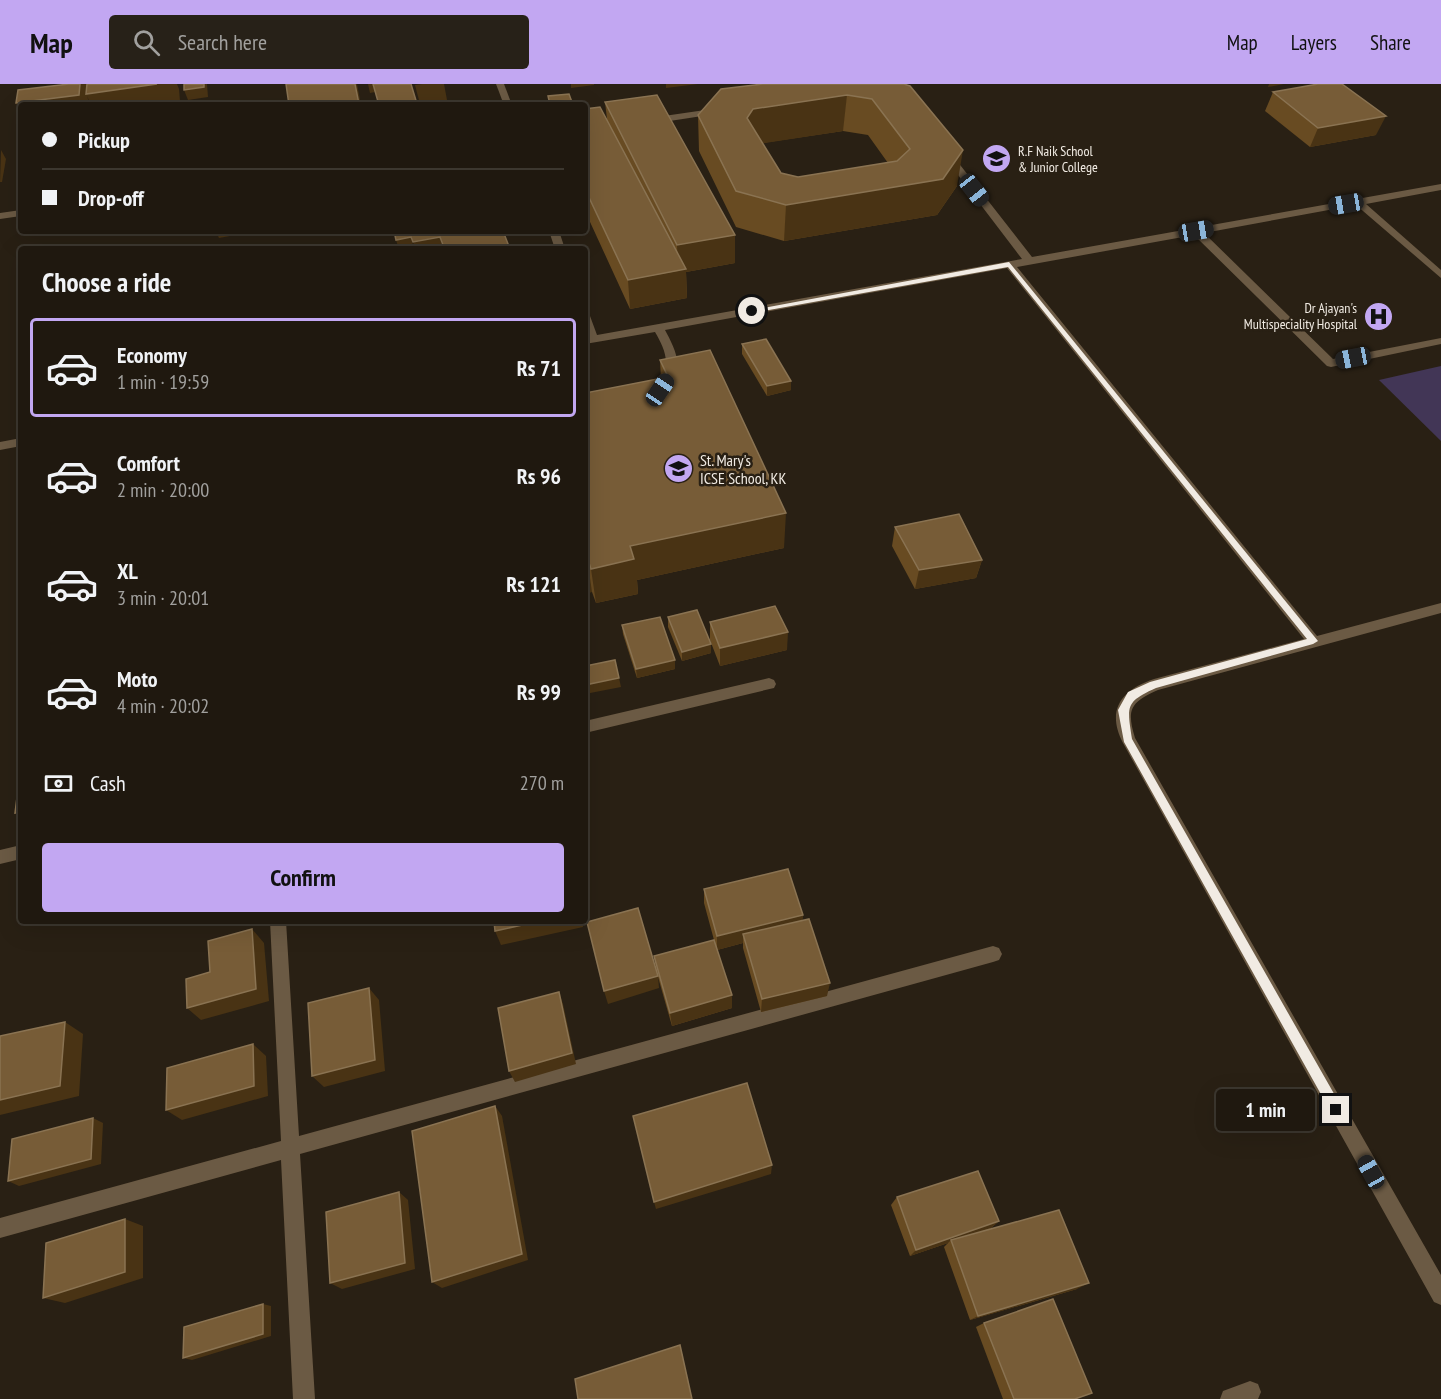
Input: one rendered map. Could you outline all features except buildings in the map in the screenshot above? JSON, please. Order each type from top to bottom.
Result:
[{"type":"street","points":[[500,84],[507,102]]},
{"type":"street","points":[[644,122],[726,110]]},
{"type":"street","points":[[938,143],[1029,261]]},
{"type":"street","points":[[589,340],[1441,187]]},
{"type":"street","points":[[1358,202],[1441,275]]},
{"type":"street","points":[[0,216],[18,213]]},
{"type":"street","points":[[1196,231],[1331,363],[1441,341]]},
{"type":"street","points":[[1009,264],[1313,641]]},
{"type":"street","points":[[658,327],[671,351],[672,372],[660,390]]},
{"type":"street","points":[[0,446],[18,443]]},
{"type":"street","points":[[1441,608],[1154,685],[1131,695],[1123,710],[1125,732],[1441,1295]]},
{"type":"street","points":[[588,726],[769,684]]},
{"type":"street","points":[[0,857],[18,853]]},
{"type":"street","points":[[278,924],[304,1399]]},
{"type":"street","points":[[0,1228],[993,954]]},
{"type":"shaded area","points":[[1441,366],[1441,441],[1379,380]]},
{"type":"place","name":"R.F Naik School & Junior College","points":[[997,159]]},
{"type":"place","name":"Dr Ajayan's Multispeciality Hospital","points":[[1378,316]]},
{"type":"place","name":"St. Mary's ICSE School, KK","points":[[679,469]]},
{"type":"route","points":[[752,311],[1009,264],[1313,641],[1154,685],[1131,695],[1123,710],[1128,739],[1336,1110]]}]
